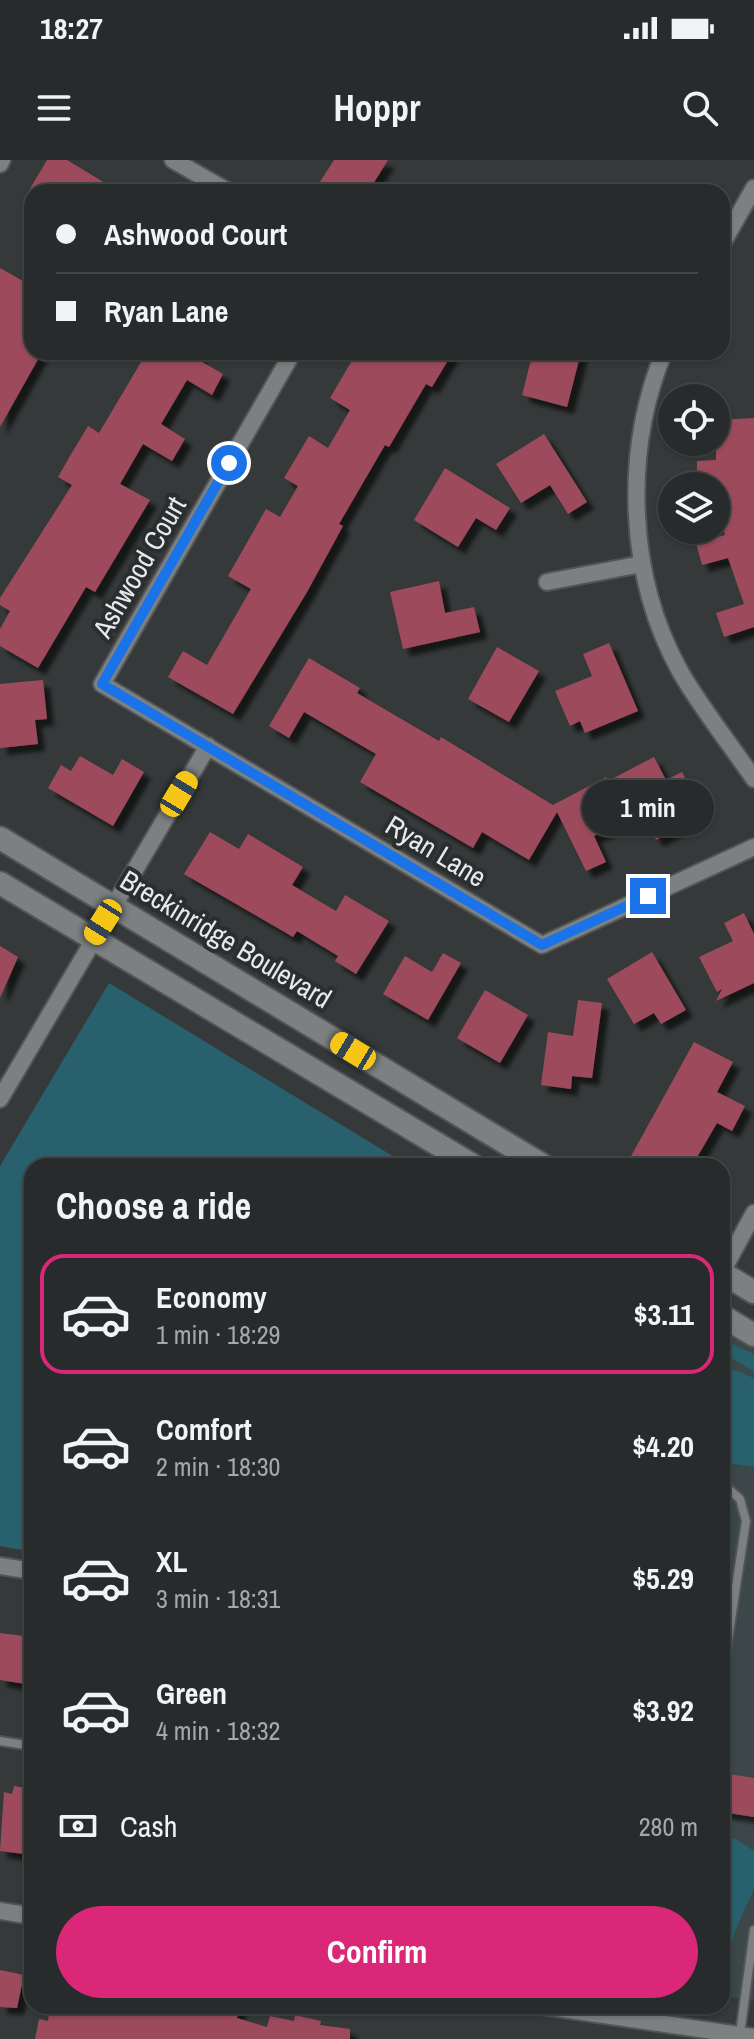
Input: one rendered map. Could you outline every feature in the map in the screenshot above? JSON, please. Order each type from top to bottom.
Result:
[{"type":"street","points":[[173,160],[215,184]]},
{"type":"street","points":[[730,230],[754,188]]},
{"type":"street","name":"Ashwood Court","points":[[102,684],[288,360]]},
{"type":"street","points":[[662,360],[642,428],[638,461],[637,517],[642,564],[662,629],[680,672],[754,779]]},
{"type":"street","points":[[547,582],[642,564]]},
{"type":"street","name":"Ryan Lane","points":[[102,684],[542,945],[754,847]]},
{"type":"street","points":[[0,1099],[208,746]]},
{"type":"street","name":"Breckinridge Boulevard","points":[[0,838],[531,1158]]},
{"type":"street","points":[[0,883],[461,1158]]},
{"type":"street","points":[[730,1258],[754,1213]]},
{"type":"street","points":[[730,1278],[754,1292]]},
{"type":"street","points":[[730,1321],[754,1335]]},
{"type":"street","points":[[0,1566],[24,1570]]},
{"type":"street","points":[[0,1911],[24,1915]]},
{"type":"street","points":[[609,2014],[747,2036]]},
{"type":"lane","points":[[730,1490],[740,1499],[746,1521],[730,1615]]},
{"type":"lane","points":[[0,1741],[24,1745]]},
{"type":"lane","points":[[747,2036],[754,1930]]},
{"type":"shaded area","points":[[109,983],[396,1158],[24,1158],[24,1550],[0,1546],[0,1166]]},
{"type":"shaded area","points":[[730,1324],[754,1328],[754,2001],[730,1997]]},
{"type":"shaded area","points":[[730,1343],[754,1354],[754,1372],[730,1357]]},
{"type":"shaded area","points":[[730,1368],[754,1378],[754,1467],[730,1463]]},
{"type":"shaded area","points":[[730,1838],[754,1851],[754,1889],[735,1931],[730,1952]]},
{"type":"building","points":[[47,160],[67,160],[107,184],[33,184]]},
{"type":"building","points":[[334,160],[388,160],[373,184],[319,184]]},
{"type":"building","points":[[0,268],[24,282],[24,360],[38,360],[0,427]]},
{"type":"building","points":[[142,360],[199,360],[223,374],[212,395],[187,380],[161,424],[185,439],[172,461],[143,444],[120,484],[150,500],[95,592],[86,587],[38,668],[0,646],[0,629],[10,611],[0,605],[0,598],[72,485],[58,477],[88,426],[99,433]]},
{"type":"building","points":[[352,360],[448,360],[432,387],[426,384],[389,447],[385,445],[339,524],[343,526],[307,592],[233,714],[168,677],[183,651],[207,665],[251,589],[228,576],[266,509],[280,517],[298,486],[284,478],[309,436],[328,448],[350,410],[330,398]]},
{"type":"building","points":[[531,360],[579,360],[567,407],[522,395]]},
{"type":"building","points":[[754,418],[754,627],[724,637],[716,613],[744,604],[728,558],[702,565],[696,544],[730,544],[730,472],[697,472],[697,461],[730,456],[730,419]]},
{"type":"building","points":[[544,434],[587,502],[568,514],[550,485],[521,503],[496,464]]},
{"type":"building","points":[[445,468],[510,508],[496,530],[476,518],[458,547],[414,520]]},
{"type":"building","points":[[439,581],[445,613],[474,607],[480,632],[403,649],[390,592]]},
{"type":"building","points":[[609,643],[638,711],[585,733],[580,721],[570,726],[555,691],[592,676],[583,654]]},
{"type":"building","points":[[497,647],[539,671],[509,722],[468,699]]},
{"type":"building","points":[[309,658],[360,688],[357,693],[439,741],[441,737],[553,805],[606,777],[608,781],[654,757],[666,780],[682,772],[704,815],[656,840],[642,813],[594,836],[606,862],[586,871],[557,812],[529,860],[482,832],[473,848],[360,782],[376,754],[304,712],[289,738],[269,726]]},
{"type":"building","points":[[43,680],[47,719],[35,720],[38,744],[0,748],[0,684]]},
{"type":"building","points":[[80,756],[113,775],[122,759],[144,772],[113,826],[48,788],[61,765],[71,771]]},
{"type":"building","points":[[210,832],[239,849],[248,834],[303,867],[292,885],[336,911],[345,895],[389,921],[356,974],[335,961],[338,956],[297,931],[293,937],[184,874]]},
{"type":"building","points":[[744,913],[754,934],[754,983],[716,1001],[722,989],[717,992],[699,957],[733,941],[724,923]]},
{"type":"building","points":[[0,946],[18,957],[0,998]]},
{"type":"building","points":[[652,952],[686,1010],[661,1024],[654,1013],[634,1024],[607,979]]},
{"type":"building","points":[[443,953],[461,963],[428,1020],[383,994],[405,956],[432,972]]},
{"type":"building","points":[[485,990],[528,1015],[500,1063],[457,1038]]},
{"type":"building","points":[[578,1000],[602,1003],[592,1078],[572,1076],[571,1089],[541,1085],[548,1032],[573,1036]]},
{"type":"building","points":[[694,1042],[733,1062],[717,1092],[745,1106],[732,1131],[717,1123],[697,1158],[630,1158]]},
{"type":"building","points":[[0,1633],[24,1636],[24,1684],[0,1680]]},
{"type":"building","points":[[730,1774],[754,1778],[754,1817],[730,1813]]},
{"type":"building","points":[[14,1786],[24,1788],[24,1854],[0,1851],[4,1792],[12,1794]]},
{"type":"building","points":[[0,1970],[24,1975],[17,2008],[0,2007]]},
{"type":"building","points":[[49,2014],[238,2014],[237,2018],[267,2027],[270,2016],[294,2021],[295,2015],[321,2021],[320,2025],[350,2029],[350,2039],[35,2039],[39,2019],[48,2021]]},
{"type":"route","points":[[229,463],[102,684],[542,945],[648,896]]}]
